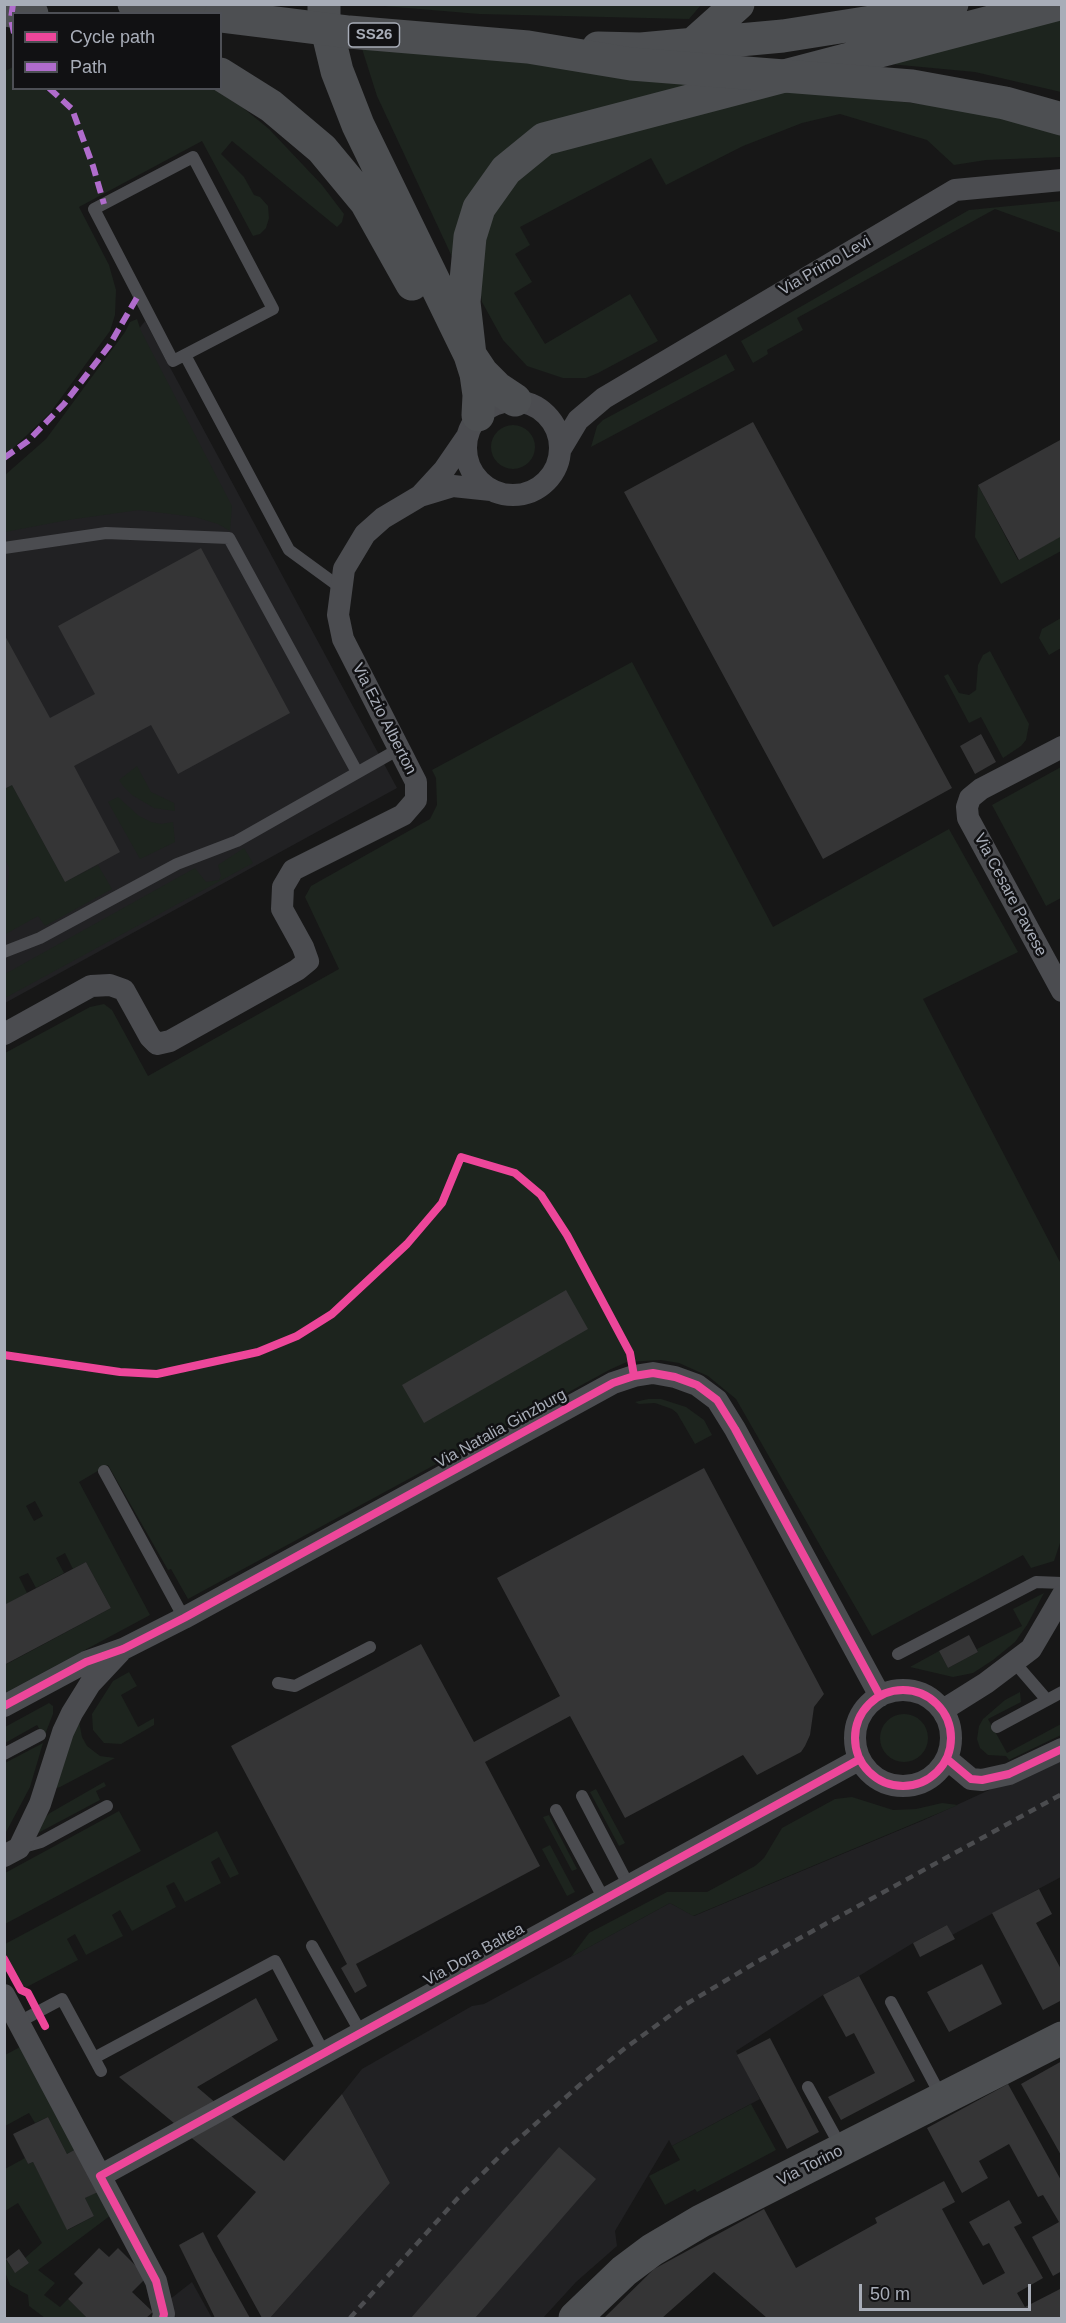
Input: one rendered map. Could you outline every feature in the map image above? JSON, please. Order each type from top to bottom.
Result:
[{"type":"main road","points":[[134,4],[190,12]]},
{"type":"main road","points":[[324,4],[324,17],[337,71],[358,125],[470,355],[482,373],[497,388],[527,404]]},
{"type":"main road","points":[[692,45],[738,4]]},
{"type":"main road","name":"SS26","points":[[222,16],[349,32],[528,47],[641,49],[783,36],[903,17],[952,4]]},
{"type":"main road","points":[[472,427],[479,394],[470,355],[464,310],[465,271],[470,237],[479,208],[506,170],[544,139],[1053,8]]},
{"type":"main road","points":[[528,47],[631,64],[912,86],[1005,103],[1062,119]]},
{"type":"main road","points":[[222,75],[271,106],[322,149],[366,202],[429,309],[470,355]]},
{"type":"main road","name":"Via Torino","points":[[575,2319],[624,2271],[652,2250],[701,2221],[1062,2038]]},
{"type":"street","name":"Via Primo Levi","points":[[560,450],[578,420],[604,398],[955,190],[1062,180]]},
{"type":"street","name":"Via Primo Levi","points":[[527,404],[566,409],[604,398]]},
{"type":"street","points":[[420,496],[444,470],[472,427],[489,406],[501,401],[527,404],[549,416],[556,426],[560,450],[557,466],[549,479],[536,489],[522,495],[506,495],[491,490],[480,483],[473,474],[465,451],[472,427]]},
{"type":"street","name":"Via Ezio Alberton","points":[[4,1034],[91,986],[110,985],[124,990],[150,1037],[157,1044],[170,1041],[297,970],[308,961],[282,909],[283,887],[293,870],[403,815],[416,800],[416,782],[343,639],[338,615],[344,569],[365,534],[383,518],[420,496],[453,486],[491,490]]},
{"type":"street","name":"Via Cesare Pavese","points":[[1062,747],[981,789],[970,798],[967,807],[968,818],[1062,991]]},
{"type":"street","name":"Via Natalia Ginzburg","points":[[4,1706],[86,1662],[123,1649],[184,1618],[613,1383],[652,1373],[675,1377],[697,1385],[717,1400],[880,1696]]},
{"type":"street","points":[[943,1710],[1015,1663],[1031,1648],[1062,1596]]},
{"type":"street","name":"Via Natalia Ginzburg","points":[[12,1852],[40,1804],[63,1732],[72,1713],[90,1684],[123,1649]]},
{"type":"street","points":[[911,1690],[930,1698],[943,1710],[951,1729],[951,1745],[947,1759],[930,1779],[906,1787],[890,1785],[867,1770],[860,1759],[855,1738],[857,1726],[867,1707],[880,1696],[894,1691],[911,1690]]},
{"type":"street","points":[[947,1759],[971,1779],[982,1780],[1009,1774],[1062,1749]]},
{"type":"street","name":"Via Dora Baltea","points":[[100,2176],[860,1759]]},
{"type":"street","points":[[4,1995],[156,2281],[164,2314],[163,2319]]},
{"type":"lane","points":[[193,157],[273,309],[185,355],[174,361],[94,209],[193,157]]},
{"type":"lane","points":[[185,355],[290,550],[341,588]]},
{"type":"lane","points":[[4,548],[106,533],[229,538],[357,772]]},
{"type":"lane","points":[[4,952],[40,938],[177,864],[237,841],[399,749]]},
{"type":"lane","points":[[104,1471],[184,1618]]},
{"type":"lane","points":[[898,1654],[1036,1582],[1062,1583]]},
{"type":"lane","points":[[278,1683],[295,1686],[370,1647]]},
{"type":"lane","points":[[1015,1663],[1047,1700]]},
{"type":"lane","points":[[997,1727],[1062,1692]]},
{"type":"lane","points":[[4,1754],[40,1735]]},
{"type":"lane","points":[[582,1796],[629,1886]]},
{"type":"lane","points":[[12,1852],[41,1842],[107,1806]]},
{"type":"lane","points":[[556,1810],[604,1899]]},
{"type":"lane","points":[[312,1946],[352,2038]]},
{"type":"lane","points":[[94,2058],[275,1961],[324,2053]]},
{"type":"lane","points":[[19,2022],[62,1999],[101,2071]]},
{"type":"lane","points":[[891,2002],[943,2099]]},
{"type":"lane","points":[[808,2087],[842,2150]]},
{"type":"shaded area","points":[[372,5],[701,5],[689,19],[479,14]]},
{"type":"shaded area","points":[[1061,15],[1061,92],[975,72],[879,63]]},
{"type":"shaded area","points":[[358,36],[716,76],[556,126],[454,261],[377,96]]},
{"type":"shaded area","points":[[12,68],[12,90],[215,90],[242,107],[269,129],[322,185],[344,214],[342,222],[337,227],[232,141],[221,154],[244,177],[254,195],[260,197],[268,206],[269,218],[266,228],[260,234],[253,236],[202,141],[79,207],[109,265],[116,290],[115,315],[110,331],[50,413],[5,456],[5,71]]},
{"type":"shaded area","points":[[778,87],[996,113],[1061,130],[1061,157],[986,160],[954,165],[927,140],[840,114],[802,123],[743,146],[666,185],[651,158],[520,227],[530,245],[515,254],[532,282],[514,293],[545,344],[630,294],[658,341],[586,378],[563,378],[527,366],[503,340],[482,302],[480,288],[488,224],[507,187],[550,151]]},
{"type":"shaded area","points":[[1061,201],[1061,233],[995,209],[797,318],[803,330],[767,350],[768,354],[753,363],[741,341],[969,210]]},
{"type":"shaded area","points":[[137,319],[141,331],[232,506],[230,531],[218,524],[195,517],[139,510],[5,532],[5,475],[46,439],[130,322]]},
{"type":"shaded area","points":[[145,321],[397,788],[5,1003],[4,502]]},
{"type":"shaded area","points":[[726,354],[735,370],[591,447],[597,426],[603,420]]},
{"type":"shaded area","points":[[513,425],[522,426],[529,431],[534,438],[534,456],[529,463],[522,468],[513,469],[504,468],[497,463],[492,456],[491,447],[492,438],[497,431],[504,426]]},
{"type":"shaded area","points":[[978,485],[1018,560],[1061,536],[1061,551],[1001,584],[975,537]]},
{"type":"shaded area","points":[[1061,618],[1061,648],[1049,655],[1039,638],[1042,629]]},
{"type":"shaded area","points":[[990,651],[1029,724],[1026,740],[1003,758],[981,717],[969,723],[944,676],[948,674],[959,693],[969,695],[976,690],[978,665],[983,655]]},
{"type":"shaded area","points":[[632,662],[773,927],[949,829],[1018,952],[923,999],[1061,1264],[1062,1537],[1054,1561],[1031,1568],[1023,1555],[872,1636],[736,1399],[708,1376],[679,1363],[661,1360],[627,1362],[188,1599],[171,1569],[168,1570],[108,1465],[79,1482],[150,1615],[5,1693],[5,1665],[111,1608],[86,1562],[73,1569],[65,1553],[56,1558],[64,1573],[36,1588],[28,1573],[19,1577],[27,1593],[5,1605],[5,1053],[90,1007],[104,1004],[112,1010],[148,1076],[339,969],[305,897],[311,886],[430,819],[437,805],[436,778],[432,770]],"holes":[[[35,1501],[43,1516],[34,1521],[26,1506]]]},
{"type":"shaded area","points":[[137,766],[151,792],[174,803],[175,811],[154,808],[132,795],[123,786],[119,780]]},
{"type":"shaded area","points":[[1061,767],[1061,898],[1046,906],[992,805]]},
{"type":"shaded area","points":[[12,785],[65,882],[98,865],[112,889],[45,926],[38,916],[4,935],[9,875],[9,867],[5,859],[5,789]]},
{"type":"shaded area","points":[[118,797],[139,816],[151,822],[161,824],[173,822],[175,842],[140,859],[108,802]]},
{"type":"shaded area","points":[[244,848],[253,863],[5,998],[5,974],[195,868],[206,882],[219,880],[221,876],[218,865]]},
{"type":"shaded area","points":[[661,1399],[686,1407],[704,1420],[712,1435],[695,1444],[677,1413],[672,1409],[655,1403],[635,1402]]},
{"type":"shaded area","points":[[1044,1593],[1015,1642],[973,1673],[953,1677],[910,1667],[939,1651],[948,1668],[978,1652],[977,1649],[1022,1626],[1013,1609]]},
{"type":"shaded area","points":[[129,1672],[137,1686],[121,1695],[138,1727],[154,1718],[154,1725],[121,1744],[104,1743],[93,1730],[92,1714],[113,1681]]},
{"type":"shaded area","points":[[1020,1692],[1021,1702],[988,1719],[1007,1753],[1061,1724],[1061,1735],[1009,1760],[1006,1756],[988,1755],[980,1748],[977,1739],[979,1726],[983,1719],[1005,1700]]},
{"type":"shaded area","points":[[49,1703],[53,1706],[53,1714],[44,1737],[37,1725],[5,1743],[5,1727]]},
{"type":"shaded area","points":[[899,1714],[909,1714],[921,1721],[928,1733],[928,1743],[921,1755],[909,1762],[899,1762],[884,1751],[880,1743],[880,1733],[891,1718]]},
{"type":"shaded area","points":[[78,1716],[82,1737],[87,1746],[100,1756],[115,1758],[53,1789]]},
{"type":"shaded area","points":[[43,1743],[30,1787],[5,1834],[5,1763]]},
{"type":"shaded area","points":[[1061,1757],[1061,1877],[952,1935],[947,1925],[913,1943],[823,1995],[736,2051],[760,2099],[672,2146],[669,2140],[615,2231],[617,2246],[576,2282],[543,2318],[270,2318],[390,2183],[342,2094],[362,2069],[472,2006],[484,2004],[670,1903],[694,1916],[924,1820]]},
{"type":"shaded area","points":[[104,1782],[106,1786],[96,1791],[100,1800],[38,1833],[42,1820],[50,1813]]},
{"type":"shaded area","points":[[596,1789],[625,1843],[619,1846],[590,1792]]},
{"type":"shaded area","points":[[852,1797],[893,1810],[916,1809],[942,1803],[958,1805],[693,1916],[670,1903],[571,1957],[589,1933],[667,1892],[707,1892],[755,1866],[764,1858],[782,1828],[835,1799]]},
{"type":"shaded area","points":[[119,1811],[141,1851],[5,1924],[5,1873]]},
{"type":"shaded area","points":[[549,1815],[577,1869],[572,1871],[543,1817]]},
{"type":"shaded area","points":[[217,1831],[239,1874],[230,1878],[219,1857],[211,1862],[221,1883],[185,1902],[174,1882],[166,1886],[176,1907],[132,1931],[120,1910],[112,1915],[123,1936],[86,1955],[75,1934],[67,1939],[78,1960],[23,1989],[5,1954],[5,1944]]},
{"type":"shaded area","points":[[550,1845],[575,1892],[567,1896],[542,1849]]},
{"type":"shaded area","points":[[22,2046],[76,2149],[67,2154],[48,2117],[35,2123],[29,2113],[5,2126],[5,2055]]},
{"type":"shaded area","points":[[751,2104],[776,2150],[697,2192],[695,2189],[665,2205],[649,2176],[680,2160],[672,2146]]},
{"type":"shaded area","points":[[25,2158],[28,2164],[33,2162],[68,2230],[94,2216],[85,2198],[102,2189],[115,2212],[38,2270],[55,2283],[44,2295],[60,2307],[68,2299],[87,2318],[45,2318],[29,2306],[28,2295],[10,2285],[5,2272],[5,2259],[15,2272],[29,2263],[25,2258],[42,2243],[18,2203],[5,2211],[5,2169]]},
{"type":"shaded area","points":[[192,2282],[212,2318],[176,2318],[169,2300]]},
{"type":"building","points":[[753,422],[952,788],[823,859],[624,492]]},
{"type":"building","points":[[1062,439],[1062,536],[1019,560],[978,485]]},
{"type":"building","points":[[201,548],[290,713],[178,774],[151,725],[74,766],[120,852],[65,882],[12,785],[4,789],[4,634],[50,718],[95,694],[58,626]]},
{"type":"building","points":[[981,734],[996,762],[975,774],[960,746]]},
{"type":"building","points":[[566,1290],[588,1329],[424,1423],[402,1385]]},
{"type":"building","points":[[704,1468],[824,1694],[814,1707],[810,1735],[805,1746],[801,1752],[757,1775],[743,1755],[625,1818],[570,1716],[485,1762],[540,1866],[356,1964],[367,1986],[355,1993],[341,1968],[347,1964],[231,1746],[421,1644],[474,1742],[560,1696],[497,1578]]},
{"type":"building","points":[[86,1562],[111,1608],[4,1665],[4,1605]]},
{"type":"building","points":[[969,1635],[978,1652],[948,1668],[939,1651]]},
{"type":"building","points":[[1039,1889],[1052,1914],[1036,1923],[1062,1971],[1062,2000],[1043,2010],[992,1913]]},
{"type":"building","points":[[947,1925],[955,1939],[920,1957],[913,1943]]},
{"type":"building","points":[[982,1964],[1002,2004],[949,2032],[927,1992]]},
{"type":"building","points":[[859,1976],[915,2081],[841,2120],[828,2097],[875,2073],[854,2033],[846,2037],[823,1995]]},
{"type":"building","points":[[256,1998],[278,2040],[197,2087],[284,2161],[342,2094],[390,2183],[270,2318],[262,2318],[217,2236],[256,2192],[119,2077]]},
{"type":"building","points":[[770,2038],[819,2132],[787,2149],[737,2055]]},
{"type":"building","points":[[1062,2061],[1062,2157],[1021,2084]]},
{"type":"building","points":[[1008,2084],[1062,2182],[1062,2271],[1053,2276],[1032,2237],[1059,2222],[1043,2195],[1038,2197],[1009,2144],[979,2161],[988,2178],[962,2193],[927,2128]]},
{"type":"building","points":[[48,2117],[67,2154],[76,2149],[98,2192],[85,2198],[94,2216],[67,2230],[33,2162],[28,2164],[13,2134]]},
{"type":"building","points":[[559,2147],[596,2179],[475,2318],[411,2318]]},
{"type":"building","points":[[944,2181],[955,2202],[942,2209],[983,2285],[1005,2273],[989,2243],[983,2246],[969,2222],[1009,2200],[1022,2223],[1014,2227],[1043,2278],[1017,2293],[1025,2307],[1062,2288],[1062,2318],[767,2318],[714,2272],[662,2318],[604,2318],[654,2269],[764,2209],[796,2268],[877,2223],[875,2218]]},
{"type":"building","points":[[203,2232],[250,2318],[215,2318],[179,2245]]},
{"type":"building","points":[[99,2248],[109,2257],[118,2248],[147,2277],[132,2292],[153,2312],[146,2318],[87,2318],[68,2299],[83,2283],[74,2274]]},
{"type":"building","points":[[19,2249],[29,2263],[15,2273],[6,2259]]},
{"type":"railway","points":[[350,2318],[458,2198],[507,2149],[624,2049],[683,2006],[760,1960],[1062,1794]]},
{"type":"marked path","points":[[12,24],[13,4]]},
{"type":"marked path","points":[[51,90],[72,109],[104,204]]},
{"type":"marked path","points":[[4,458],[28,441],[64,404],[109,346],[139,294]]},
{"type":"cycle path","points":[[4,1355],[120,1372],[157,1374],[258,1352],[297,1336],[332,1314],[407,1244],[442,1203],[461,1157],[515,1173],[541,1195],[567,1235],[630,1353],[634,1376]]},
{"type":"cycle path","points":[[4,1706],[86,1662],[123,1649],[184,1618],[613,1383],[653,1373],[675,1377],[697,1385],[717,1400],[880,1696]]},
{"type":"cycle path","points":[[903,1690],[921,1693],[937,1704],[948,1720],[951,1738],[948,1756],[937,1772],[921,1783],[903,1786],[885,1783],[869,1772],[858,1756],[855,1738],[858,1720],[869,1704],[885,1693],[903,1690]]},
{"type":"cycle path","points":[[947,1759],[971,1779],[982,1780],[1009,1774],[1062,1749]]},
{"type":"cycle path","points":[[163,2318],[156,2281],[100,2176],[860,1759]]},
{"type":"cycle path","points":[[4,1959],[21,1990],[28,1993],[45,2026]]}]
